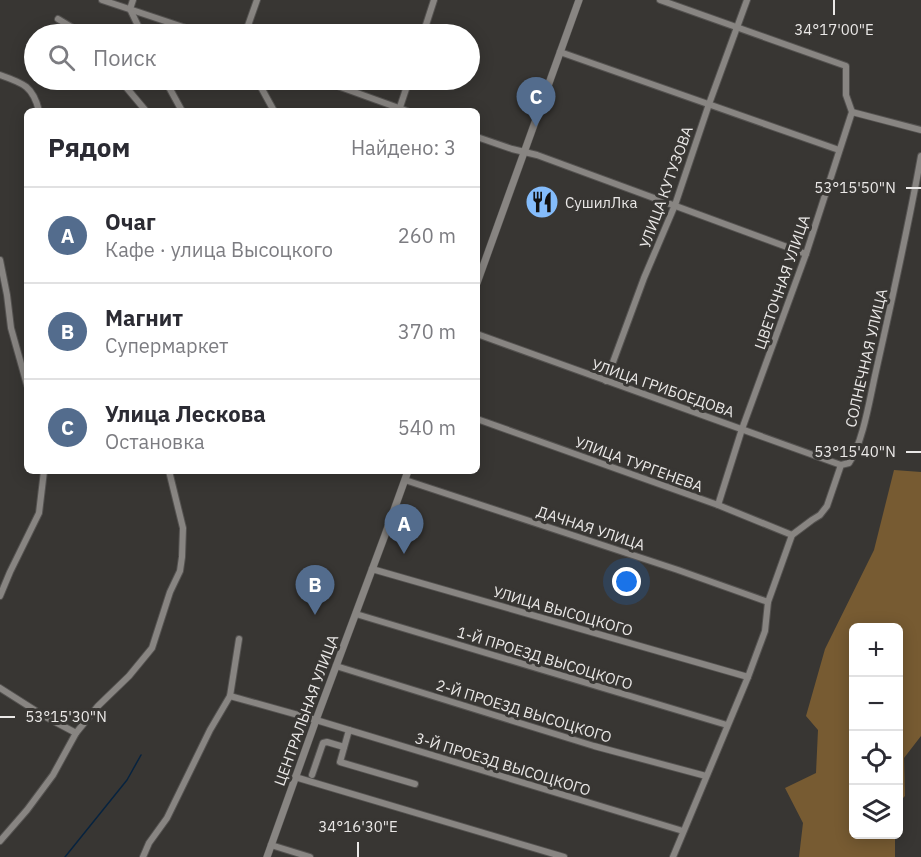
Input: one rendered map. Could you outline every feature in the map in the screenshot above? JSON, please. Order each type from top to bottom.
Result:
[{"type":"street","points":[[102,0],[174,24]]},
{"type":"street","points":[[129,9],[133,0]]},
{"type":"street","points":[[249,24],[257,0]]},
{"type":"street","points":[[426,0],[434,1],[426,24]]},
{"type":"street","points":[[480,275],[579,0]]},
{"type":"street","points":[[660,0],[846,66],[846,95],[852,112],[921,130]]},
{"type":"street","name":"УЛИЦА КУТУЗОВА","points":[[606,381],[644,278],[675,205],[747,0]]},
{"type":"street","points":[[129,9],[137,24]]},
{"type":"street","points":[[57,19],[66,24]]},
{"type":"street","points":[[560,52],[839,150]]},
{"type":"street","points":[[0,75],[24,85]]},
{"type":"street","points":[[30,90],[38,108]]},
{"type":"street","points":[[128,90],[143,108]]},
{"type":"street","points":[[170,90],[180,108]]},
{"type":"street","points":[[262,90],[272,108]]},
{"type":"street","points":[[348,90],[397,108]]},
{"type":"street","points":[[402,108],[407,90]]},
{"type":"street","name":"ЦВЕТОЧНАЯ УЛИЦА","points":[[718,505],[742,429],[806,254],[852,112]]},
{"type":"street","points":[[480,138],[537,155],[806,254]]},
{"type":"street","name":"СОЛНЕЧНАЯ УЛИЦА","points":[[792,535],[820,515],[827,506],[841,465],[849,463],[854,456],[900,266],[921,156]]},
{"type":"street","points":[[0,260],[11,328],[24,374]]},
{"type":"street","name":"УЛИЦА ГРИБОЕДОВА","points":[[480,335],[841,465]]},
{"type":"street","name":"УЛИЦА ТУРГЕНЕВА","points":[[480,420],[718,505],[792,535]]},
{"type":"street","points":[[0,596],[39,513],[44,474]]},
{"type":"street","points":[[0,841],[53,776],[76,733],[152,648],[170,592],[180,571],[183,528],[170,474]]},
{"type":"street","name":"ЦЕНТРАЛЬНАЯ УЛИЦА","points":[[267,857],[407,474]]},
{"type":"street","name":"ДАЧНАЯ УЛИЦА","points":[[405,480],[768,602]]},
{"type":"street","points":[[673,857],[765,631],[768,602],[792,535]]},
{"type":"street","name":"УЛИЦА ВЫСОЦКОГО","points":[[372,569],[748,677]]},
{"type":"street","name":"1-Й ПРОЕЗД ВЫСОЦКОГО","points":[[356,614],[728,725]]},
{"type":"street","points":[[143,857],[148,843],[167,818],[210,730],[230,696],[239,639]]},
{"type":"street","name":"2-Й ПРОЕЗД ВЫСОЦКОГО","points":[[336,666],[594,746],[706,776]]},
{"type":"street","points":[[0,688],[76,733]]},
{"type":"street","name":"3-Й ПРОЕЗД ВЫСОЦКОГО","points":[[230,696],[683,831]]},
{"type":"street","points":[[349,730],[340,762],[415,784]]},
{"type":"street","points":[[312,775],[323,743],[344,747]]},
{"type":"street","points":[[296,777],[564,857]]},
{"type":"street","points":[[271,845],[310,857]]},
{"type":"shaded area","points":[[894,470],[921,472],[921,736],[904,758],[905,796],[903,798],[903,623],[849,623],[849,839],[895,839],[895,857],[799,857],[803,823],[785,788],[816,773],[818,730],[806,716],[825,649],[874,550]]},
{"type":"waterway","points":[[65,857],[127,780],[141,755]]},
{"type":"place","name":"Улица Лескова","points":[[536,127]]},
{"type":"place","name":"СушилЛка","points":[[542,202]]},
{"type":"place","name":"Очаг","points":[[404,554]]},
{"type":"place","name":"Магнит","points":[[315,615]]}]
